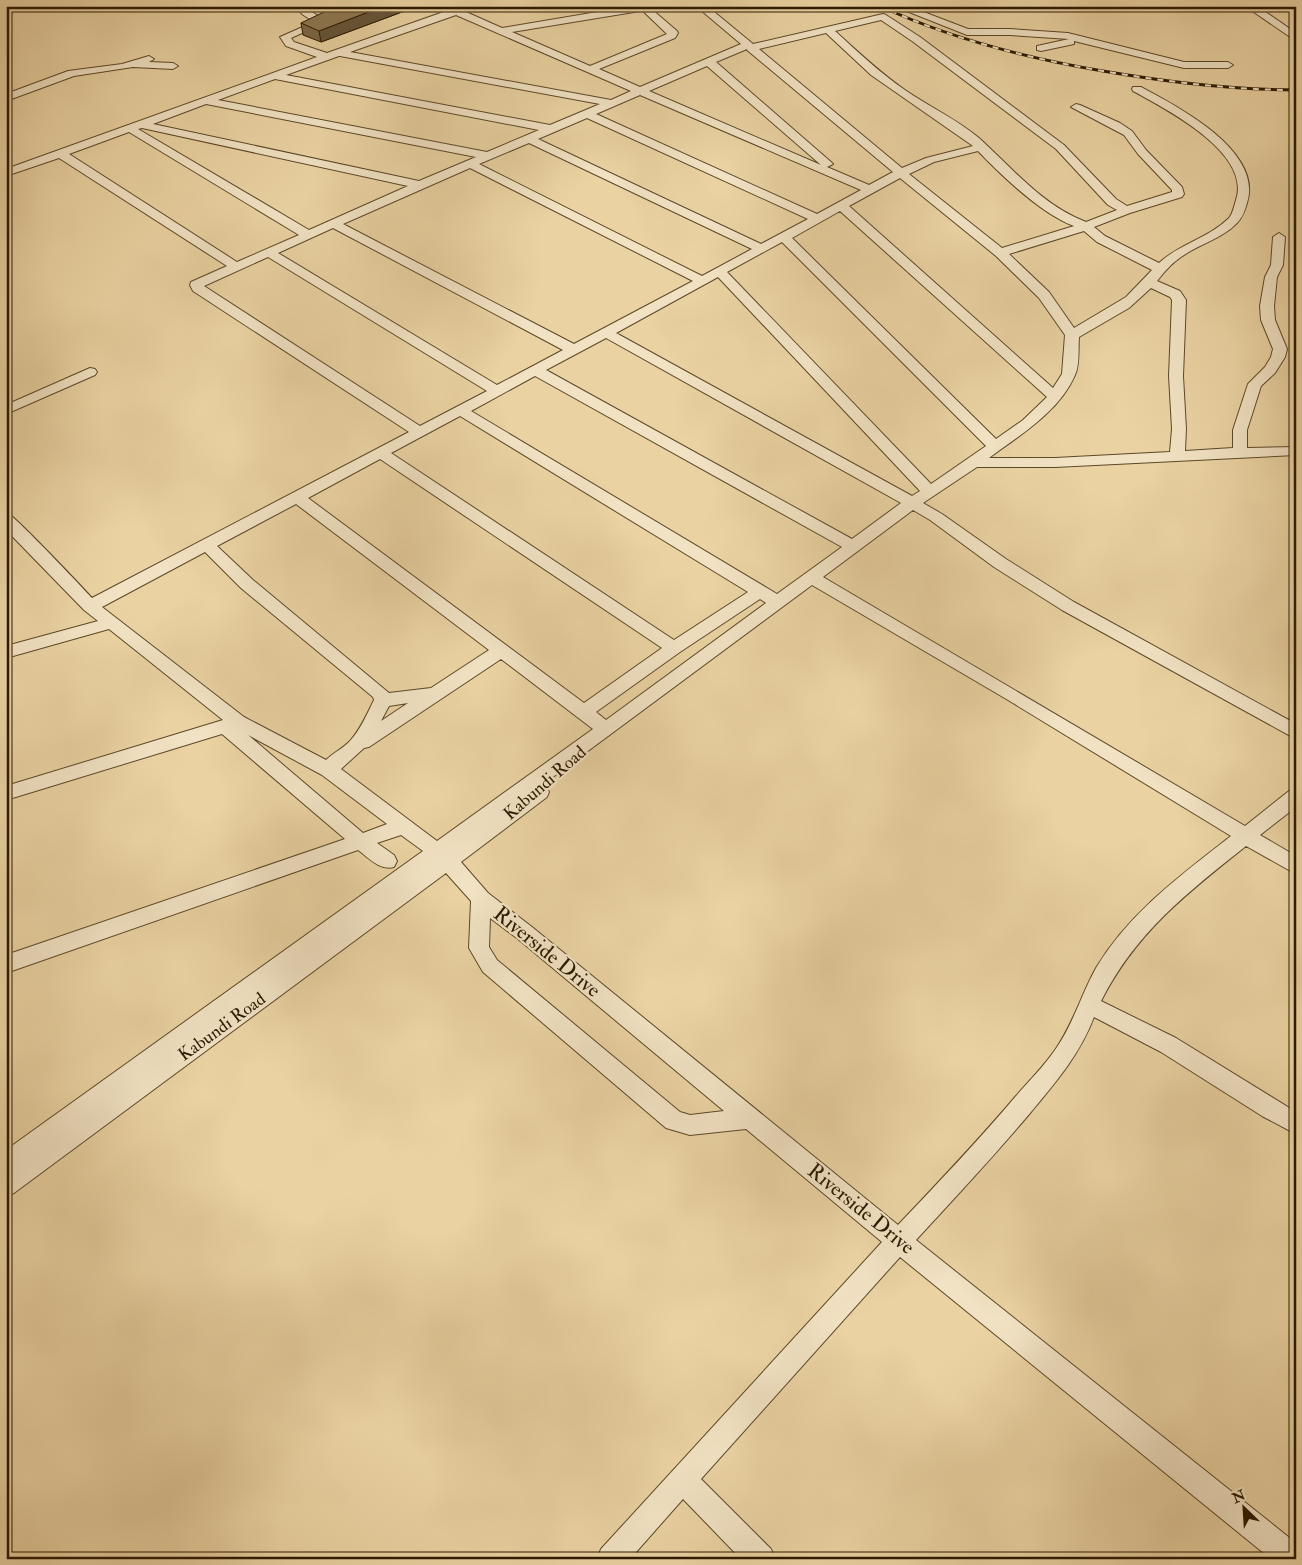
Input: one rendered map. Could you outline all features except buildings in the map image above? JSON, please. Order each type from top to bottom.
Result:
[{"type":"street","points":[[300,6],[305,12],[319,20],[319,22],[285,37],[290,44],[327,57]]},
{"type":"street","points":[[6,173],[452,12],[475,6]]},
{"type":"street","points":[[297,497],[606,728],[912,503],[1028,423],[1056,397],[1069,374],[1072,336],[1044,295],[1000,253],[701,6]]},
{"type":"street","points":[[899,6],[967,32],[1043,34],[1084,40],[1184,65],[1228,65]]},
{"type":"street","points":[[1250,6],[1296,38]]},
{"type":"street","points":[[499,31],[640,8],[646,9],[673,33],[671,36],[591,69]]},
{"type":"street","points":[[434,9],[452,12],[643,90],[870,190]]},
{"type":"street","points":[[419,432],[198,288],[196,285],[198,282],[611,103],[750,46],[883,17],[1060,147],[1112,202],[1126,210]]},
{"type":"street","points":[[1278,27],[1296,24]]},
{"type":"street","points":[[828,30],[875,73],[982,147],[994,161],[1047,206],[1067,219],[1086,226],[1101,238],[1160,269]]},
{"type":"street","points":[[1041,48],[1084,40]]},
{"type":"street","points":[[339,53],[611,103]]},
{"type":"street","points":[[123,67],[149,59]]},
{"type":"street","points":[[709,62],[840,176]]},
{"type":"street","points":[[6,98],[72,72],[150,65],[173,66]]},
{"type":"street","points":[[273,76],[552,129]]},
{"type":"street","points":[[1072,336],[1131,300],[1176,255],[1227,225],[1237,216],[1242,202],[1244,184],[1241,171],[1232,157],[1208,133],[1137,89]]},
{"type":"street","points":[[206,100],[489,156]]},
{"type":"street","points":[[1000,253],[1086,226],[1126,210],[1176,196],[1179,193],[1178,189],[1128,133],[1116,125],[1076,107]]},
{"type":"street","points":[[587,114],[817,218]]},
{"type":"street","points":[[134,126],[420,185]]},
{"type":"street","points":[[134,126],[308,234]]},
{"type":"street","points":[[530,139],[760,248]]},
{"type":"street","points":[[90,606],[461,411],[572,349],[901,173],[930,160],[982,147]]},
{"type":"street","points":[[60,153],[235,266]]},
{"type":"street","points":[[472,164],[701,280]]},
{"type":"street","points":[[841,204],[1056,397]]},
{"type":"street","points":[[334,224],[572,349]]},
{"type":"street","points":[[784,236],[994,446]]},
{"type":"street","points":[[1240,452],[1240,430],[1246,407],[1255,384],[1270,370],[1278,357],[1280,348],[1268,320],[1271,277],[1278,264],[1279,237]]},
{"type":"street","points":[[268,252],[497,391]]},
{"type":"street","points":[[719,272],[930,492]]},
{"type":"street","points":[[1148,282],[1175,294],[1179,300],[1176,376],[1179,429],[1177,457]]},
{"type":"street","points":[[605,332],[912,503],[936,517],[1000,563],[1068,606],[1296,732]]},
{"type":"street","points":[[535,370],[854,547]]},
{"type":"street","points":[[6,410],[90,372]]},
{"type":"street","points":[[461,411],[777,602]]},
{"type":"street","points":[[974,462],[1041,464],[1240,452],[1296,451]]},
{"type":"street","points":[[380,453],[674,648]]},
{"type":"street","points":[[10,527],[90,606],[231,724],[360,841],[387,861]]},
{"type":"street","points":[[207,545],[248,584],[381,694],[383,700],[366,732],[355,747]]},
{"type":"street","points":[[810,577],[1014,696],[1296,866]]},
{"type":"street","points":[[584,712],[674,648],[760,592]]},
{"type":"street","points":[[6,652],[111,623]]},
{"type":"street","points":[[329,770],[338,759],[355,747],[501,650]]},
{"type":"street","points":[[383,700],[436,693]]},
{"type":"street","points":[[6,793],[231,724]]},
{"type":"street","name":"Riverside Drive","points":[[231,724],[329,770],[442,856],[481,899],[525,932],[899,1241],[1293,1559]]},
{"type":"street","name":"Kabundi Road","points":[[6,1164],[442,856],[557,778],[606,728]]},
{"type":"street","points":[[611,1559],[989,1144],[1064,1057],[1104,974],[1125,943],[1149,916],[1184,884],[1296,796]]},
{"type":"street","points":[[6,964],[402,827]]},
{"type":"street","name":"Kabundi Road","points":[[6,1185],[442,856]]},
{"type":"street","points":[[481,899],[480,948],[490,966],[674,1121],[690,1125],[750,1118]]},
{"type":"street","points":[[1088,1005],[1122,1018],[1159,1038],[1296,1124]]},
{"type":"street","points":[[682,1480],[760,1559]]},
{"type":"railway","points":[[880,6],[961,38],[1074,66],[1199,85],[1247,89],[1296,90]]}]
